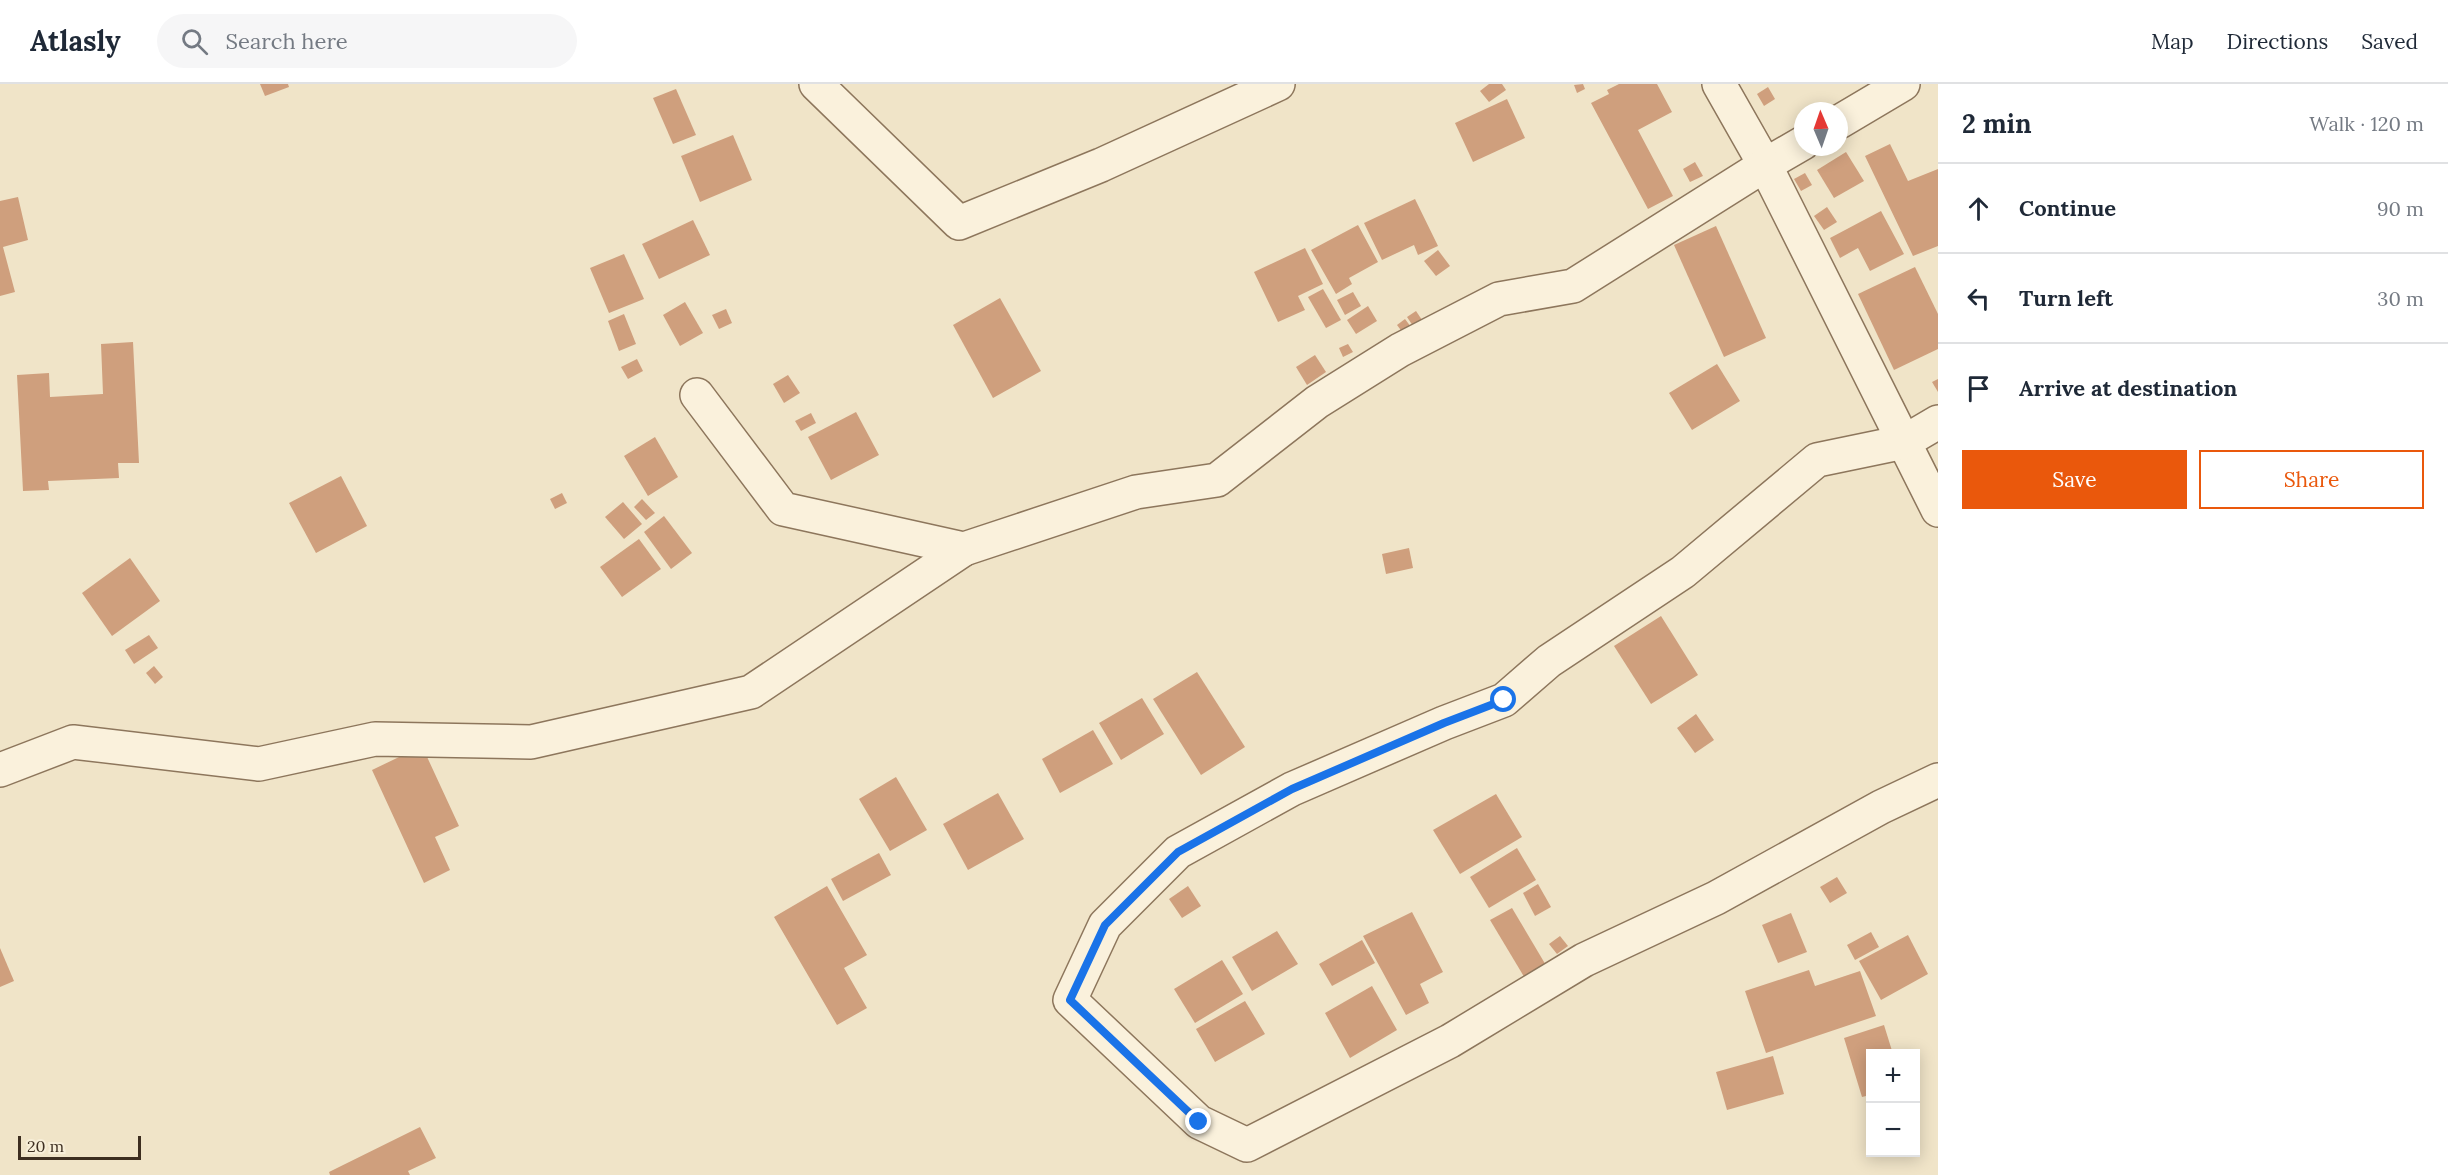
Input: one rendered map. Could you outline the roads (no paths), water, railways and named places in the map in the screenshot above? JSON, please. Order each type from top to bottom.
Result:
[{"type":"street","points":[[816,84],[959,223],[1101,165],[1278,84]]},
{"type":"street","points":[[1719,84],[1766,165],[1938,510]]},
{"type":"street","points":[[1848,117],[1903,84]]},
{"type":"street","points":[[0,770],[73,742],[259,764],[375,739],[531,742],[751,692],[964,549],[1136,492],[1217,480],[1317,402],[1400,350],[1499,299],[1573,286],[1794,148]]},
{"type":"street","points":[[697,395],[783,509],[964,549]]},
{"type":"street","points":[[1938,422],[1904,442],[1817,460],[1683,572],[1549,661],[1504,700],[1444,723],[1292,789],[1178,852],[1105,925],[1070,1000],[1199,1122],[1247,1145],[1450,1041],[1584,960],[1716,898],[1881,807],[1938,780]]}]
